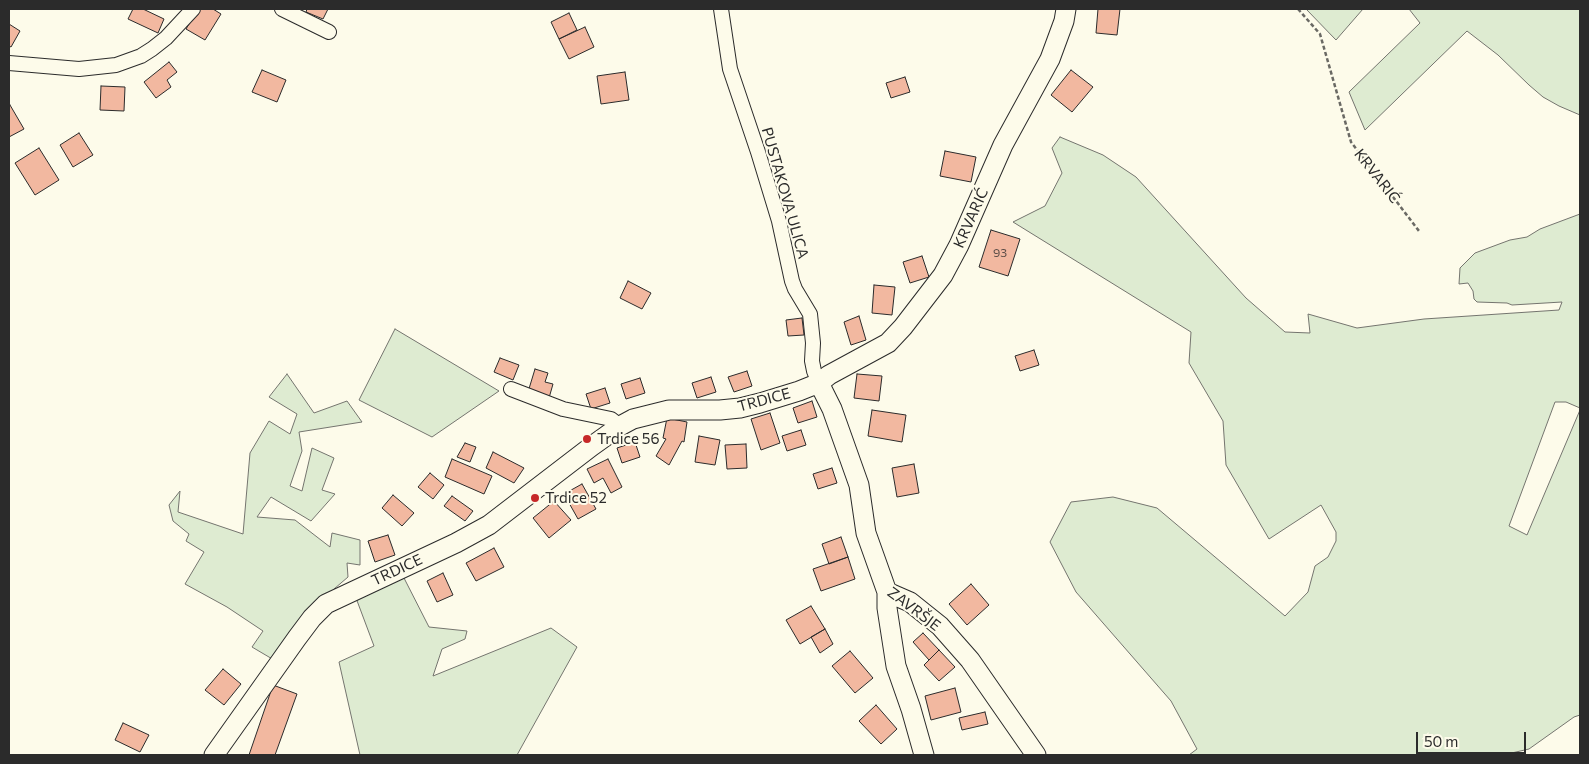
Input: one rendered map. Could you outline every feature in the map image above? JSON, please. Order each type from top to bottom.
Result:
[{"type":"street","points":[[9,63],[79,69],[116,65],[141,56],[152,49],[166,38],[193,9]]},
{"type":"street","points":[[282,9],[329,32]]},
{"type":"street","name":"PUSTAKOVA ULICA","points":[[721,9],[730,69],[779,221],[792,281],[810,314],[813,343],[812,361],[819,383]]},
{"type":"street","name":"KRVARIĆ","points":[[819,383],[829,375],[888,343],[943,275],[960,245],[1003,145],[1050,59],[1064,21],[1066,9]]},
{"type":"street","name":"TRDICE","points":[[214,755],[297,638],[312,618],[326,604],[456,543],[488,525],[620,426],[633,419],[668,410],[740,408],[799,391],[819,383]]},
{"type":"street","name":"ZAVRŠJE","points":[[819,383],[832,409],[853,466],[859,485],[866,533],[886,592],[910,602],[946,633],[986,681],[1036,755]]},
{"type":"street","points":[[511,389],[563,409],[611,419],[620,426]]},
{"type":"street","points":[[886,592],[896,666],[924,755]]},
{"type":"path","name":"KRVARIĆ","points":[[1298,9],[1320,34],[1350,142],[1419,231]]},
{"type":"green space","points":[[1306,9],[1363,9],[1336,40]]},
{"type":"green space","points":[[1409,9],[1580,9],[1580,115],[1543,97],[1498,55],[1467,31],[1365,130],[1349,92],[1420,23]]},
{"type":"green space","points":[[1060,137],[1103,155],[1136,177],[1246,298],[1285,332],[1310,333],[1308,314],[1357,328],[1424,319],[1559,310],[1562,302],[1512,305],[1507,303],[1477,302],[1468,283],[1459,284],[1460,268],[1475,253],[1510,240],[1527,237],[1540,229],[1580,214],[1580,408],[1566,402],[1555,402],[1509,526],[1527,535],[1580,410],[1580,715],[1574,717],[1529,749],[1503,755],[1189,755],[1197,749],[1171,701],[1076,592],[1050,542],[1071,502],[1113,497],[1157,508],[1285,616],[1308,592],[1315,566],[1328,557],[1336,541],[1336,532],[1321,505],[1269,539],[1226,465],[1223,421],[1189,363],[1191,332],[1013,222],[1045,206],[1062,173],[1052,148]]},
{"type":"green space","points":[[395,329],[499,391],[432,437],[359,400]]},
{"type":"green space","points":[[287,374],[314,413],[347,401],[362,422],[299,432],[302,451],[290,486],[302,491],[312,448],[334,458],[322,490],[335,494],[311,521],[271,497],[257,517],[295,520],[330,547],[332,533],[360,540],[360,565],[347,563],[348,577],[334,589],[274,660],[252,647],[263,631],[227,607],[185,584],[204,552],[186,541],[189,534],[173,521],[169,505],[180,491],[178,512],[243,534],[250,453],[269,421],[290,434],[297,414],[269,397]]},
{"type":"green space","points":[[404,578],[429,627],[467,631],[465,639],[442,649],[433,676],[551,628],[577,647],[517,755],[360,755],[339,662],[374,646],[356,598]]},
{"type":"building","points":[[133,9],[143,9],[164,19],[158,33],[128,19]]},
{"type":"building","points":[[198,9],[213,9],[221,14],[205,40],[186,29]]},
{"type":"building","points":[[307,9],[328,9],[323,19],[306,12]]},
{"type":"building","points":[[1098,9],[1120,9],[1117,35],[1096,33]]},
{"type":"building","points":[[569,13],[577,30],[559,39],[551,22]]},
{"type":"building","points":[[9,24],[20,31],[11,47],[9,46]]},
{"type":"building","points":[[585,27],[594,47],[569,59],[559,39]]},
{"type":"building","points":[[169,62],[177,72],[167,80],[171,87],[156,98],[144,82]]},
{"type":"building","points":[[262,70],[286,80],[277,102],[252,92]]},
{"type":"building","points":[[1071,70],[1093,87],[1072,112],[1051,95]]},
{"type":"building","points":[[625,72],[629,100],[601,104],[597,76]]},
{"type":"building","points":[[905,77],[910,92],[891,98],[886,83]]},
{"type":"building","points":[[101,86],[125,87],[124,111],[100,110]]},
{"type":"building","points":[[9,106],[24,129],[9,137]]},
{"type":"building","points":[[79,133],[93,155],[73,167],[60,145]]},
{"type":"building","points":[[39,148],[59,180],[35,195],[15,163]]},
{"type":"building","points":[[945,151],[976,157],[971,182],[940,176]]},
{"type":"building","points":[[991,230],[1020,239],[1008,276],[979,267]]},
{"type":"building","points":[[922,256],[929,277],[910,283],[903,262]]},
{"type":"building","points":[[628,281],[651,293],[642,309],[620,298]]},
{"type":"building","points":[[874,285],[895,287],[892,315],[872,313]]},
{"type":"building","points":[[859,316],[866,340],[851,345],[844,322]]},
{"type":"building","points":[[802,318],[804,335],[788,336],[786,320]]},
{"type":"building","points":[[1034,350],[1039,365],[1020,371],[1015,356]]},
{"type":"building","points":[[500,358],[519,365],[513,380],[494,372]]},
{"type":"building","points":[[535,369],[548,373],[545,382],[553,384],[549,398],[528,392]]},
{"type":"building","points":[[747,371],[752,386],[734,392],[728,377]]},
{"type":"building","points":[[857,374],[882,376],[879,401],[854,398]]},
{"type":"building","points":[[711,377],[716,392],[697,398],[692,383]]},
{"type":"building","points":[[640,378],[645,393],[626,399],[621,384]]},
{"type":"building","points":[[605,388],[610,403],[591,409],[586,394]]},
{"type":"building","points":[[812,401],[817,417],[798,423],[793,408]]},
{"type":"building","points":[[872,410],[906,415],[902,442],[868,436]]},
{"type":"building","points":[[770,413],[780,443],[761,450],[751,419]]},
{"type":"building","points":[[667,418],[687,422],[684,442],[682,441],[669,465],[656,456],[666,439],[663,438]]},
{"type":"building","points":[[801,430],[806,445],[787,451],[782,436]]},
{"type":"building","points":[[699,436],[720,440],[715,465],[695,462]]},
{"type":"building","points":[[635,442],[640,457],[622,463],[617,448]]},
{"type":"building","points":[[465,443],[476,447],[470,462],[457,457]]},
{"type":"building","points":[[746,444],[747,468],[727,469],[725,445]]},
{"type":"building","points":[[493,452],[524,468],[514,483],[486,468]]},
{"type":"building","points":[[452,459],[492,476],[484,494],[445,477]]},
{"type":"building","points":[[608,459],[622,487],[611,493],[603,478],[594,483],[587,469]]},
{"type":"building","points":[[914,464],[919,493],[897,497],[892,468]]},
{"type":"building","points":[[832,468],[837,483],[818,489],[813,474]]},
{"type":"building","points":[[430,473],[444,485],[433,499],[418,487]]},
{"type":"building","points":[[582,484],[596,509],[578,519],[564,494]]},
{"type":"building","points":[[393,495],[414,513],[402,526],[382,508]]},
{"type":"building","points":[[452,496],[473,511],[465,521],[444,506]]},
{"type":"building","points":[[554,501],[571,520],[549,538],[533,518]]},
{"type":"building","points":[[388,535],[395,555],[375,562],[368,541]]},
{"type":"building","points":[[841,537],[848,557],[829,564],[822,544]]},
{"type":"building","points":[[494,548],[504,567],[476,581],[466,563]]},
{"type":"building","points":[[848,557],[855,579],[821,591],[813,569]]},
{"type":"building","points":[[443,573],[453,595],[437,602],[427,581]]},
{"type":"building","points":[[971,584],[989,605],[967,625],[949,604]]},
{"type":"building","points":[[811,606],[825,629],[800,644],[786,620]]},
{"type":"building","points":[[825,629],[833,644],[820,653],[811,637]]},
{"type":"building","points":[[923,633],[939,650],[929,660],[913,642]]},
{"type":"building","points":[[939,650],[955,667],[939,681],[924,665]]},
{"type":"building","points":[[850,651],[873,678],[855,693],[832,666]]},
{"type":"building","points":[[223,669],[241,684],[224,705],[205,690]]},
{"type":"building","points":[[273,685],[297,694],[275,755],[249,755]]},
{"type":"building","points":[[955,688],[961,712],[931,720],[925,696]]},
{"type":"building","points":[[876,705],[897,729],[881,744],[859,721]]},
{"type":"building","points":[[985,712],[988,724],[962,730],[959,718]]},
{"type":"building","points":[[123,723],[149,735],[140,752],[115,740]]},
{"type":"place","name":"Trdice 56","points":[[587,439]]},
{"type":"place","name":"Trdice 52","points":[[535,498]]}]
